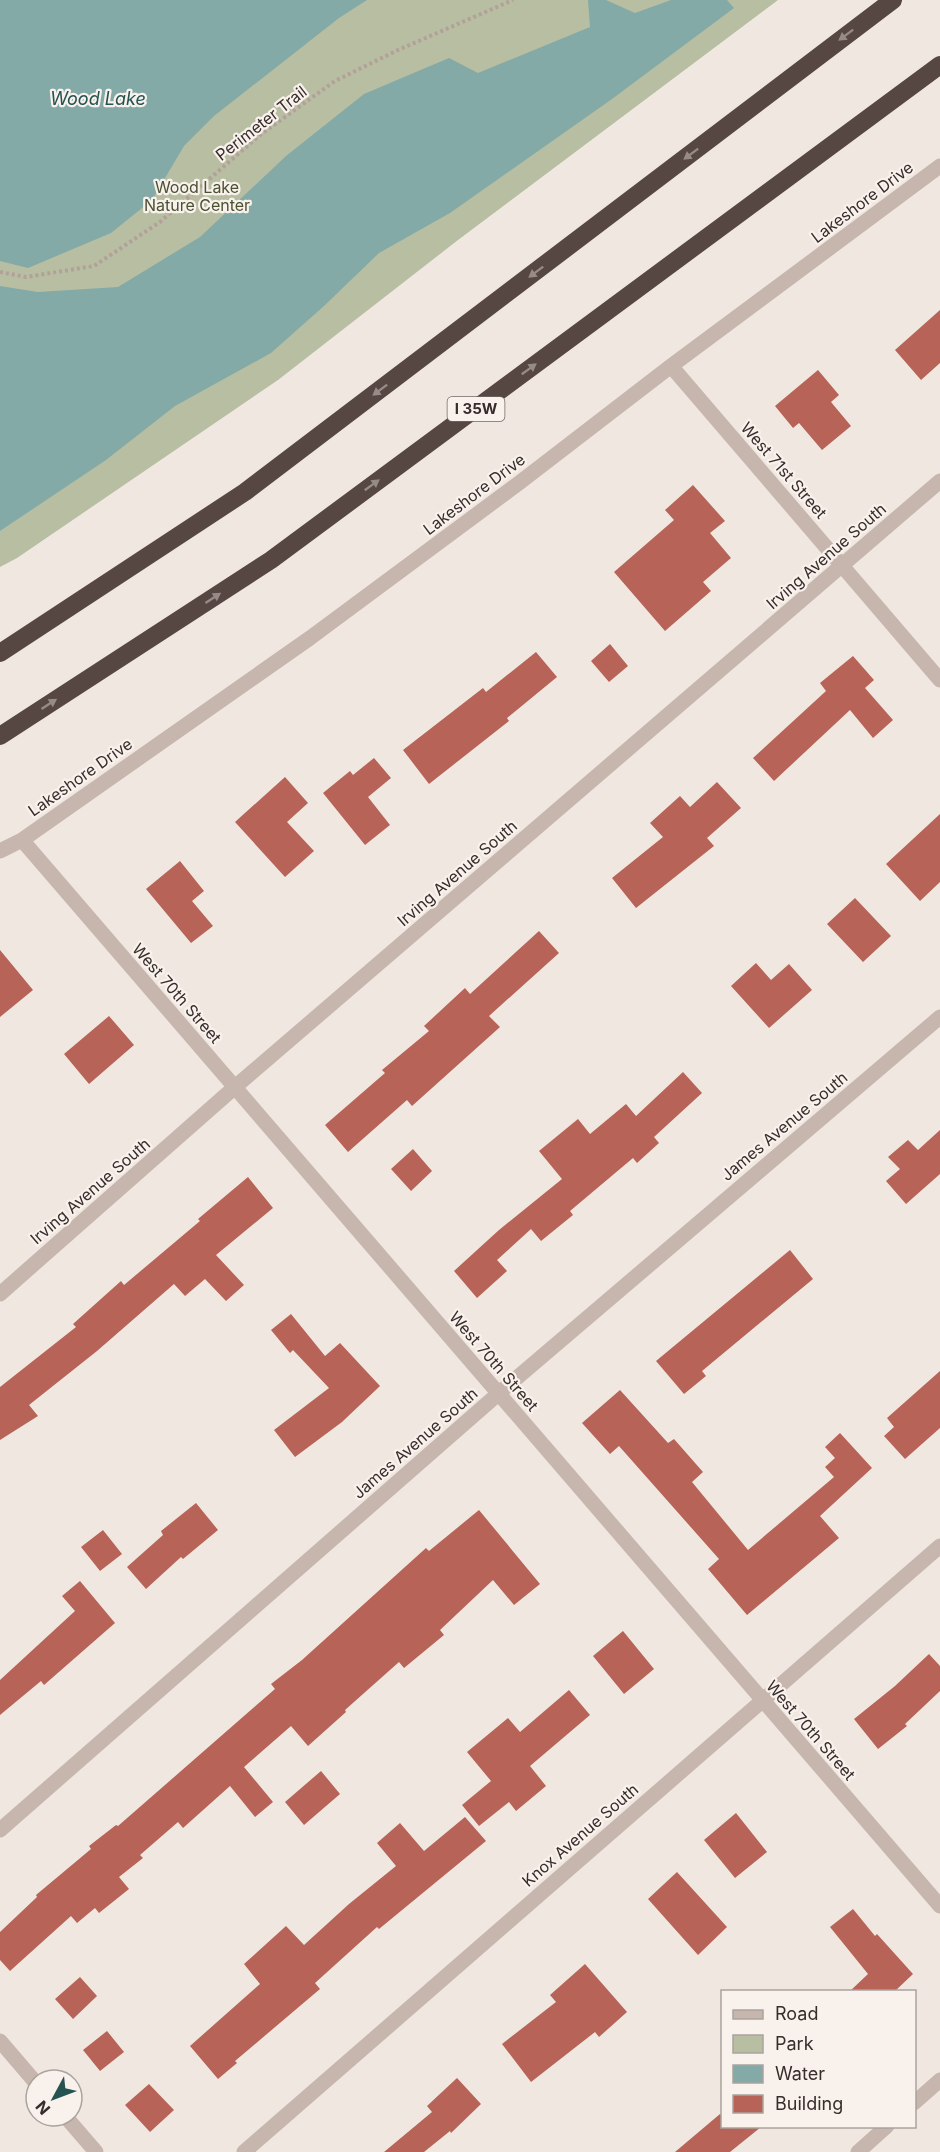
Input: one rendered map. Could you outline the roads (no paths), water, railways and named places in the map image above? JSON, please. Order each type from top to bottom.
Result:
[{"type":"highway","points":[[0,653],[245,492],[892,0]]},
{"type":"highway","name":"I 35W","points":[[0,736],[271,560],[940,65]]},
{"type":"street","name":"Lakeshore Drive","points":[[0,851],[21,840],[310,638],[940,166]]},
{"type":"street","name":"West 71st Street","points":[[671,366],[940,680]]},
{"type":"street","name":"Irving Avenue South","points":[[0,1294],[235,1087],[940,481]]},
{"type":"street","name":"West 70th Street","points":[[21,840],[940,1906]]},
{"type":"street","name":"James Avenue South","points":[[0,1830],[498,1394],[940,1017]]},
{"type":"street","name":"Knox Avenue South","points":[[244,2152],[940,1546]]},
{"type":"street","points":[[0,2041],[24,2068]]},
{"type":"street","points":[[916,2102],[940,2080]]},
{"type":"street","points":[[75,2128],[96,2152]]},
{"type":"street","points":[[858,2152],[886,2128]]},
{"type":"water","name":"Wood Lake","points":[[0,0],[367,0],[339,18],[214,116],[184,146],[152,200],[111,233],[28,268],[0,261]]},
{"type":"water","points":[[588,0],[606,0],[635,13],[671,0],[727,0],[734,8],[612,99],[450,213],[379,253],[271,353],[175,406],[106,460],[0,531],[0,286],[38,292],[118,287],[200,237],[286,156],[364,94],[449,58],[478,73],[590,27]]},
{"type":"park label","name":"Wood Lake Nature Center","points":[[197,196]]}]
